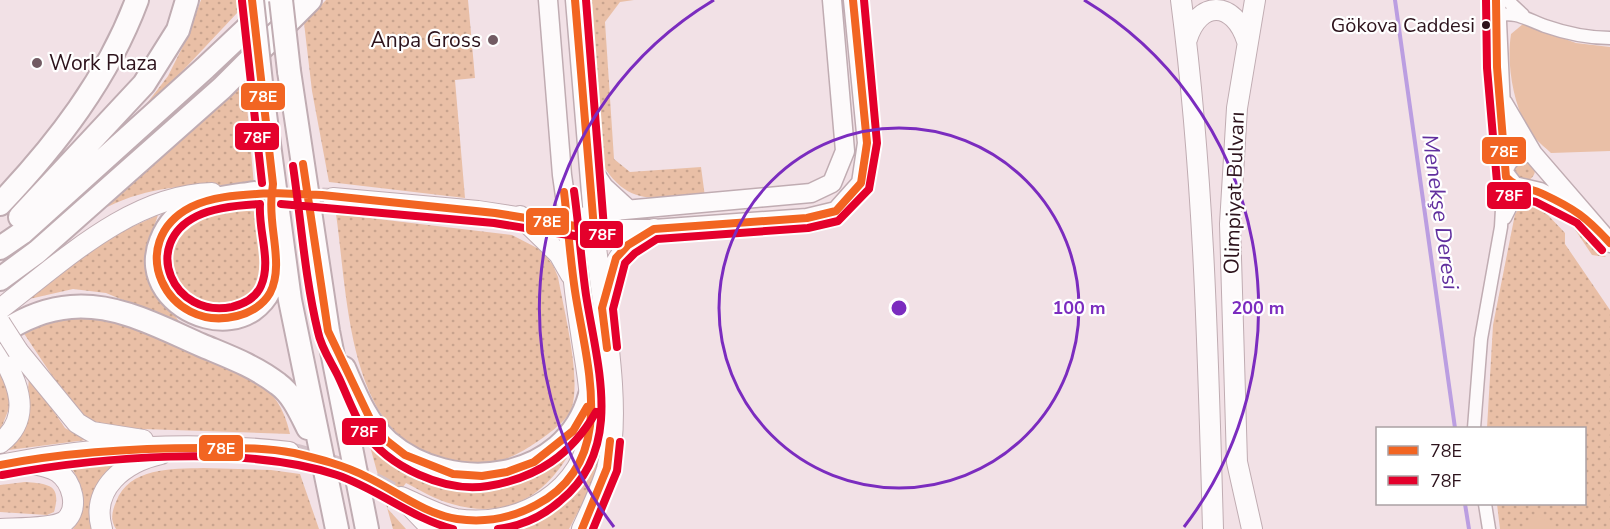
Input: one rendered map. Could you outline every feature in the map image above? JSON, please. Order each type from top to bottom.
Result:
[{"type":"highway","points":[[0,204],[28,174],[82,107],[108,63],[137,0]]},
{"type":"highway","points":[[0,238],[144,84],[178,30],[187,0]]},
{"type":"highway","points":[[252,0],[262,92],[263,189],[290,300],[338,529]]},
{"type":"highway","points":[[279,0],[328,331],[367,529]]},
{"type":"highway","points":[[0,248],[22,233],[279,0]]},
{"type":"highway","points":[[0,279],[37,252],[222,88],[310,0]]},
{"type":"highway","points":[[263,189],[270,211],[277,259],[274,285],[260,307],[236,318],[205,318],[185,309],[163,288],[158,276],[159,246],[165,231],[178,215],[196,205],[263,189]]},
{"type":"highway","points":[[0,334],[28,317],[45,311],[73,307],[113,310],[150,322],[251,366],[279,385],[297,405],[322,456]]},
{"type":"highway","points":[[328,331],[372,425],[405,455],[453,474],[482,476],[507,472],[534,462],[573,431],[585,413],[590,394]]},
{"type":"main road","points":[[1180,0],[1199,168],[1213,529]]},
{"type":"main road","name":"Olimpiyat Bulvarı","points":[[1252,529],[1237,462],[1232,319],[1232,153],[1247,41],[1255,0]]},
{"type":"main road","points":[[1186,41],[1191,22],[1199,10],[1212,4],[1226,6],[1238,17],[1247,41]]},
{"type":"main road","points":[[0,309],[79,250],[139,211],[169,199],[263,189]]},
{"type":"main road","points":[[333,198],[520,216],[569,224],[593,221],[612,395],[611,432],[607,468],[582,529]]},
{"type":"main road","points":[[520,216],[559,254],[573,278]]},
{"type":"main road","points":[[432,529],[401,497],[455,519],[504,520],[535,509],[555,496],[581,458],[591,425],[590,394],[573,278],[569,224]]},
{"type":"main road","points":[[602,308],[616,258],[628,245],[654,229]]},
{"type":"main road","points":[[0,323],[20,394],[19,418],[0,443]]},
{"type":"main road","points":[[7,354],[77,423],[92,432],[193,448]]},
{"type":"main road","points":[[102,529],[100,510],[102,498],[114,477],[125,468],[153,456],[193,448]]},
{"type":"main road","points":[[9,464],[104,450],[254,448],[289,452]]},
{"type":"main road","points":[[0,529],[52,526],[64,521],[72,511],[72,493],[67,480],[45,466],[9,464]]},
{"type":"street","points":[[548,0],[562,175],[569,224]]},
{"type":"street","points":[[575,0],[593,221]]},
{"type":"street","points":[[593,221],[628,209],[717,204],[811,193],[832,183],[845,151],[832,0]]},
{"type":"street","points":[[593,221],[654,229],[807,218],[836,211],[861,183],[867,143],[853,0]]},
{"type":"street","points":[[1507,0],[1526,18]]},
{"type":"street","points":[[1474,427],[1481,339],[1501,227],[1504,170],[1496,8],[1580,35],[1610,38]]},
{"type":"street","points":[[1497,37],[1507,22],[1526,18]]},
{"type":"street","points":[[839,75],[859,71]]},
{"type":"street","points":[[1501,99],[1538,161],[1610,243]]},
{"type":"street","points":[[1504,170],[1515,154],[1538,161]]},
{"type":"street","points":[[1501,227],[1510,204],[1517,194],[1537,184],[1538,161]]},
{"type":"street","points":[[590,165],[604,187],[628,209]]},
{"type":"street","points":[[1504,170],[1514,186],[1540,192],[1583,214]]},
{"type":"street","points":[[1485,505],[1489,529]]},
{"type":"shaded area","points":[[201,0],[237,0],[238,12],[125,132],[168,76],[186,40]]},
{"type":"shaded area","points":[[326,0],[468,0],[475,78],[455,80],[465,198],[329,182],[312,91],[304,23]]},
{"type":"shaded area","points":[[586,0],[634,0],[620,2],[605,22],[614,159],[630,172],[701,167],[705,197],[656,198],[631,193],[609,174],[598,157]]},
{"type":"shaded area","points":[[1523,24],[1576,43],[1610,47],[1610,151],[1551,153],[1527,127],[1513,88],[1510,60],[1511,34]]},
{"type":"shaded area","points":[[244,73],[254,185],[161,189],[125,199],[107,207]]},
{"type":"shaded area","points":[[1524,159],[1534,166],[1535,170],[1528,180],[1524,181],[1514,174],[1513,170],[1520,160]]},
{"type":"shaded area","points":[[1524,203],[1537,203],[1546,207],[1547,214],[1565,233],[1565,244],[1610,310],[1610,529],[1500,529],[1497,505],[1586,505],[1586,427],[1487,427],[1493,325],[1515,214]]},
{"type":"shaded area","points":[[237,210],[263,212],[271,260],[262,286],[246,302],[227,306],[203,306],[169,279],[167,260],[169,245],[174,234],[193,220],[206,215]]},
{"type":"shaded area","points":[[336,214],[512,235],[541,250],[553,265],[558,277],[571,343],[574,394],[571,411],[566,418],[533,445],[505,459],[489,462],[455,461],[438,456],[422,450],[394,430],[383,417],[371,395],[355,346],[345,292]]},
{"type":"shaded area","points":[[158,215],[146,251],[147,279],[181,324],[106,293],[73,289],[25,300],[112,236]]},
{"type":"shaded area","points":[[1568,219],[1606,257],[1592,255]]},
{"type":"shaded area","points":[[589,270],[601,348],[606,402],[601,454],[594,480],[569,529],[509,529],[524,526],[551,512],[573,489],[593,453],[581,271]]},
{"type":"shaded area","points":[[55,316],[99,319],[119,324],[192,352],[241,375],[274,397],[283,412],[290,434],[142,429],[97,424],[75,410],[21,329]]},
{"type":"shaded area","points":[[0,372],[11,389],[10,406],[0,431]]},
{"type":"shaded area","points":[[29,375],[65,428],[86,440],[1,451],[27,409]]},
{"type":"shaded area","points":[[366,432],[391,460],[409,473],[444,484],[471,486],[485,486],[516,479],[575,443],[565,461],[540,489],[526,499],[510,505],[492,509],[452,504],[406,483],[387,508]]},
{"type":"shaded area","points":[[115,462],[104,477],[93,501],[91,529],[73,529],[81,513],[83,498],[82,490],[71,467]]},
{"type":"shaded area","points":[[203,468],[271,470],[300,474],[319,529],[116,529],[112,519],[113,509],[122,491],[131,482],[153,472]]},
{"type":"shaded area","points":[[25,482],[51,487],[56,496],[54,512],[47,515],[0,512],[0,485]]},
{"type":"shaded area","points":[[387,508],[406,529],[393,529]]},
{"type":"shaded area","points":[[1538,516],[1552,529],[1524,529],[1530,518]]},
{"type":"waterway","name":"Menekşe Deresi","points":[[1395,0],[1455,427]]},
{"type":"waterway","name":"Menekşe Deresi","points":[[1465,505],[1469,529]]},
{"type":"tunnel","points":[[262,194],[333,198]]},
{"type":"tunnel","points":[[289,452],[347,470],[401,497]]},
{"type":"transit line","name":"78E","points":[[252,0],[273,184],[272,193]]},
{"type":"transit line","name":"78E","points":[[272,193],[322,195],[495,213],[594,229],[575,0]]},
{"type":"transit line","name":"78F","points":[[281,204],[494,223],[593,239],[600,238],[604,228],[586,0]]},
{"type":"transit line","name":"78E","points":[[607,348],[602,308],[616,258],[628,245],[654,229],[807,218],[836,211],[861,183],[867,143],[853,0]]},
{"type":"transit line","name":"78F","points":[[617,347],[613,309],[625,263],[635,253],[657,239],[808,228],[838,221],[869,189],[877,143],[864,0]]},
{"type":"transit line","name":"78F","points":[[1486,0],[1487,68],[1497,182],[1510,196],[1536,202],[1577,223],[1602,250]]},
{"type":"transit line","name":"78E","points":[[1496,0],[1497,67],[1506,177],[1514,184],[1543,194],[1572,209],[1594,226],[1610,243]]},
{"type":"transit line","name":"78F","points":[[242,1],[262,183]]},
{"type":"transit line","name":"78E","points":[[303,164],[328,331],[373,425],[387,441],[405,455],[453,474],[482,476],[507,472],[534,462],[573,431],[587,407]]},
{"type":"transit line","name":"78F","points":[[293,166],[306,270],[319,338],[360,425],[374,444],[387,456],[419,475],[436,481],[471,487],[488,486],[522,477],[551,462],[575,441],[596,412]]},
{"type":"transit line","name":"78F","points":[[498,529],[531,520],[560,501],[580,480],[593,457],[600,431],[600,377],[586,295],[574,191]]},
{"type":"transit line","name":"78E","points":[[0,465],[50,457],[127,450],[249,448],[294,453],[349,469],[422,507],[457,519],[488,520],[508,516],[536,505],[562,486],[579,463],[588,437],[591,409],[590,379],[573,279],[564,192]]},
{"type":"transit line","name":"78E","points":[[272,193],[276,270],[270,293],[264,301],[242,315],[212,318],[190,311],[173,299],[162,281],[157,262],[160,241],[171,222],[191,207],[210,200],[272,193]]},
{"type":"transit line","name":"78F","points":[[260,204],[265,266],[261,286],[256,294],[249,300],[232,307],[211,308],[194,302],[180,291],[171,276],[167,260],[170,244],[180,228],[197,216],[212,210],[260,204]]},
{"type":"transit line","name":"78E","points":[[582,529],[607,468],[610,441]]},
{"type":"transit line","name":"78F","points":[[593,529],[617,471],[620,442]]},
{"type":"transit line","name":"78F","points":[[2,475],[126,459],[171,457],[259,459],[300,465],[337,475],[423,518],[453,529]]},
{"type":"place","name":"Gökova Caddesi","points":[[1486,25]]},
{"type":"place","name":"Anpa Gross","points":[[493,40]]},
{"type":"place","name":"Work Plaza","points":[[37,63]]}]
